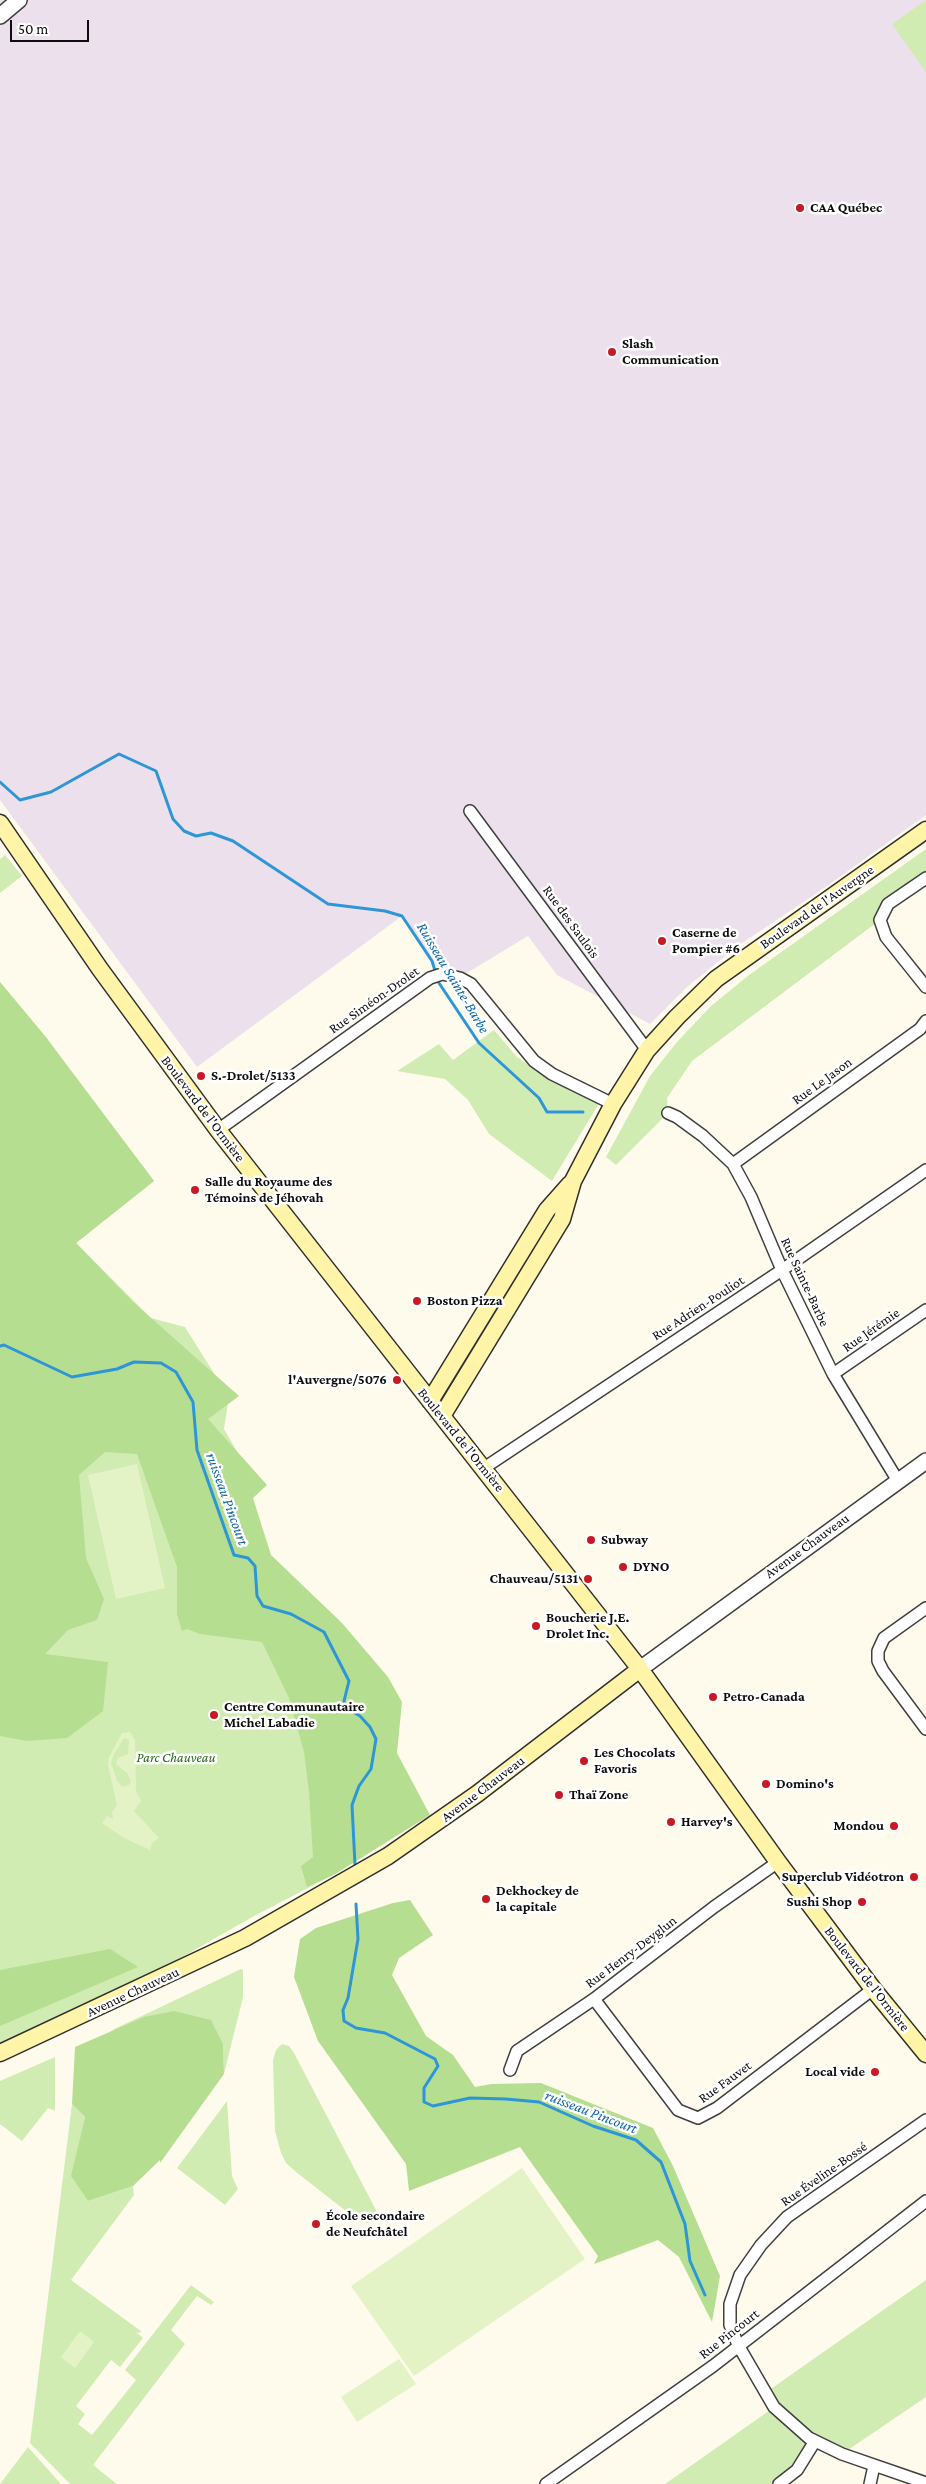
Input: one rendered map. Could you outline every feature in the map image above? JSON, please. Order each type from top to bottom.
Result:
[{"type":"main road","name":"Boulevard de l'Ormière","points":[[0,823],[100,969],[218,1130],[640,1669],[778,1862],[873,1989],[926,2054]]},
{"type":"main road","name":"Boulevard de l'Auvergne","points":[[442,1416],[562,1219],[573,1181],[613,1104],[648,1050],[683,1010],[716,979],[926,830]]},
{"type":"main road","name":"Boulevard de l'Auvergne","points":[[430,1401],[547,1210],[573,1181]]},
{"type":"main road","name":"Avenue Chauveau","points":[[0,2053],[245,1938],[388,1856],[477,1794],[640,1669]]},
{"type":"street","points":[[0,16],[19,0]]},
{"type":"street","name":"Rue des Saulois","points":[[470,810],[648,1050]]},
{"type":"street","points":[[926,878],[888,904],[880,920],[886,937],[926,987]]},
{"type":"street","name":"Rue Siméon-Drolet","points":[[218,1130],[430,978],[442,974],[460,978],[470,984],[534,1061],[552,1074],[613,1104]]},
{"type":"street","name":"Rue Le Jason","points":[[733,1164],[920,1028],[926,1021]]},
{"type":"street","name":"Rue Sainte-Barbe","points":[[668,1113],[677,1116],[733,1164],[751,1197],[782,1270],[833,1374],[898,1481]]},
{"type":"street","name":"Rue Adrien-Pouliot","points":[[484,1468],[782,1270],[926,1170]]},
{"type":"street","name":"Rue Jérémie","points":[[833,1374],[926,1310]]},
{"type":"street","name":"Avenue Chauveau","points":[[640,1669],[926,1460]]},
{"type":"street","points":[[926,1608],[884,1638],[878,1651],[878,1661],[883,1671],[926,1729]]},
{"type":"street","name":"Rue Henry-Deyglun","points":[[510,2070],[517,2051],[594,1999],[714,1907],[778,1862]]},
{"type":"street","name":"Rue Fauvet","points":[[594,1999],[678,2110],[698,2118],[717,2108],[873,1989]]},
{"type":"street","name":"Rue Éveline-Bossé","points":[[926,2120],[787,2217],[761,2245],[740,2275],[730,2304],[730,2325],[738,2345],[774,2407],[815,2441],[874,2466],[926,2483]]},
{"type":"street","name":"Rue Pincourt","points":[[546,2484],[713,2366],[926,2201]]},
{"type":"street","points":[[779,2484],[797,2470],[815,2441]]},
{"type":"street","points":[[870,2484],[874,2466]]},
{"type":"shaded area","points":[[0,0],[926,0],[926,815],[820,891],[739,945],[688,986],[650,1024],[557,975],[528,936],[465,974],[442,974],[402,916],[197,1067],[0,800]]},
{"type":"green space","points":[[926,0],[926,72],[892,24]]},
{"type":"green space","points":[[926,849],[926,878],[888,904],[880,920],[692,1061],[667,1098],[668,1113],[616,1165],[606,1157],[650,1076],[677,1042],[711,1006],[749,975]]},
{"type":"green space","points":[[5,855],[22,876],[0,893],[0,859]]},
{"type":"green space","name":"Parc Chauveau","points":[[0,982],[45,1036],[154,1181],[76,1243],[151,1318],[185,1327],[229,1397],[224,1429],[246,1467],[248,1492],[291,1614],[337,1873],[254,1916],[135,1984],[0,2044]]},
{"type":"green space","points":[[0,982],[45,1036],[154,1181],[76,1243],[132,1301],[239,1396],[208,1419],[267,1485],[253,1498],[271,1555],[342,1623],[388,1677],[402,1702],[397,1753],[430,1815],[337,1873],[307,1887],[301,1866],[313,1857],[309,1792],[304,1752],[289,1698],[262,1642],[200,1634],[187,1629],[182,1631],[177,1614],[177,1567],[137,1454],[105,1452],[79,1475],[86,1558],[104,1599],[97,1620],[68,1630],[45,1654],[108,1662],[103,1711],[67,1738],[27,1741],[0,1736]]},
{"type":"green space","points":[[494,1030],[516,1056],[534,1069],[556,1082],[600,1102],[552,1181],[489,1134],[468,1100],[445,1079],[397,1071],[439,1044],[453,1060]]},
{"type":"green space","points":[[137,1464],[165,1588],[116,1599],[88,1475]]},
{"type":"green space","points":[[130,1732],[135,1740],[136,1791],[141,1801],[134,1811],[159,1838],[152,1843],[150,1850],[124,1838],[102,1823],[107,1816],[113,1819],[112,1812],[117,1805],[108,1765],[109,1757],[122,1733]],"holes":[[[124,1738],[129,1740],[128,1754],[118,1758],[116,1764],[128,1774],[131,1782],[123,1787],[117,1781],[111,1763]]]},
{"type":"green space","points":[[410,1900],[433,1935],[399,1958],[392,1975],[426,2036],[453,2055],[475,2087],[491,2084],[541,2083],[653,2128],[673,2166],[720,2276],[712,2322],[679,2257],[658,2240],[594,2264],[598,2256],[520,2147],[409,2191],[406,2164],[318,2041],[294,1977],[300,1939],[316,1928],[393,1903]]},
{"type":"green space","points":[[110,1949],[138,1967],[0,2026],[0,1970]]},
{"type":"green space","points":[[241,1969],[243,1970],[243,1997],[224,2074],[223,2044],[112,2030]]},
{"type":"green space","points":[[174,2011],[211,2020],[223,2044],[224,2074],[160,2163],[160,2160],[133,2186],[88,2201],[71,2176],[85,2117],[72,2104],[75,2047],[144,2017]]},
{"type":"green space","points":[[282,2044],[289,2046],[294,2053],[376,2210],[376,2215],[370,2223],[360,2222],[296,2172],[286,2163],[281,2153],[275,2131],[273,2060],[276,2050]]},
{"type":"green space","points":[[55,2057],[55,2111],[48,2108],[22,2141],[0,2124],[0,2081]]},
{"type":"green space","points":[[227,2101],[232,2176],[238,2189],[225,2205],[177,2168]]},
{"type":"green space","points":[[72,2104],[85,2117],[72,2176],[88,2201],[133,2186],[134,2195],[71,2280],[141,2331],[140,2333],[136,2332],[143,2338],[120,2367],[111,2360],[76,2406],[85,2414],[78,2424],[92,2435],[136,2380],[125,2370],[191,2285],[214,2302],[211,2305],[197,2296],[171,2330],[185,2344],[93,2465],[117,2484],[70,2484],[30,2443]]},
{"type":"green space","points":[[522,2168],[585,2259],[414,2376],[351,2286]]},
{"type":"green space","points":[[926,2280],[926,2397],[842,2454],[824,2445],[772,2484],[665,2484],[773,2408],[765,2393]]},
{"type":"green space","points":[[80,2331],[94,2342],[75,2368],[61,2357]]},
{"type":"green space","points":[[399,2359],[416,2384],[357,2422],[341,2397]]},
{"type":"green space","points":[[28,2447],[60,2483],[59,2484],[0,2484]]},
{"type":"waterway","name":"Ruisseau Sainte-Barbe","points":[[0,782],[20,800],[51,792],[119,754],[156,771],[173,819],[184,831],[196,836],[211,833],[233,841],[328,904],[385,911],[402,916],[432,961],[439,983],[479,1043],[539,1098],[547,1112],[583,1112]]},
{"type":"waterway","name":"ruisseau Pincourt","points":[[0,1346],[4,1345],[72,1377],[117,1369],[134,1362],[161,1363],[176,1372],[193,1402],[197,1450],[234,1555],[248,1558],[255,1566],[257,1596],[263,1606],[291,1614],[324,1632],[349,1681],[344,1701],[346,1708],[360,1716],[370,1727],[376,1739],[371,1769],[359,1786],[352,1805],[355,1865]]},
{"type":"waterway","name":"ruisseau Pincourt","points":[[356,1904],[358,1939],[348,1998],[343,2010],[344,2021],[356,2028],[385,2033],[435,2059],[438,2066],[424,2088],[424,2102],[433,2106],[470,2098],[539,2102],[593,2126],[636,2140],[661,2162],[685,2224],[690,2261],[705,2295]]},
{"type":"place","name":"CAA Québec","points":[[800,208]]},
{"type":"place","name":"Slash Communication","points":[[612,352]]},
{"type":"place","name":"Caserne de Pompier #6","points":[[662,941]]},
{"type":"place","name":"S.-Drolet/5133","points":[[201,1076]]},
{"type":"place","name":"Salle du Royaume des Témoins de Jéhovah","points":[[195,1190]]},
{"type":"place","name":"Boston Pizza","points":[[417,1301]]},
{"type":"place","name":"l'Auvergne/5076","points":[[397,1380]]},
{"type":"place","name":"Subway","points":[[591,1540]]},
{"type":"place","name":"DYNO","points":[[623,1567]]},
{"type":"place","name":"Chauveau/5131","points":[[588,1579]]},
{"type":"place","name":"Boucherie J.E. Drolet Inc.","points":[[536,1626]]},
{"type":"place","name":"Petro-Canada","points":[[713,1697]]},
{"type":"place","name":"Centre Communautaire Michel Labadie","points":[[214,1715]]},
{"type":"place","name":"Les Chocolats Favoris","points":[[584,1761]]},
{"type":"place","name":"Domino's","points":[[766,1784]]},
{"type":"place","name":"Thaï Zone","points":[[559,1795]]},
{"type":"place","name":"Harvey's","points":[[671,1822]]},
{"type":"place","name":"Mondou","points":[[894,1826]]},
{"type":"place","name":"Superclub Vidéotron","points":[[914,1877]]},
{"type":"place","name":"Dekhockey de la capitale","points":[[486,1899]]},
{"type":"place","name":"Sushi Shop","points":[[862,1902]]},
{"type":"place","name":"Local vide","points":[[875,2072]]},
{"type":"place","name":"École secondaire de Neufchâtel","points":[[316,2224]]}]
